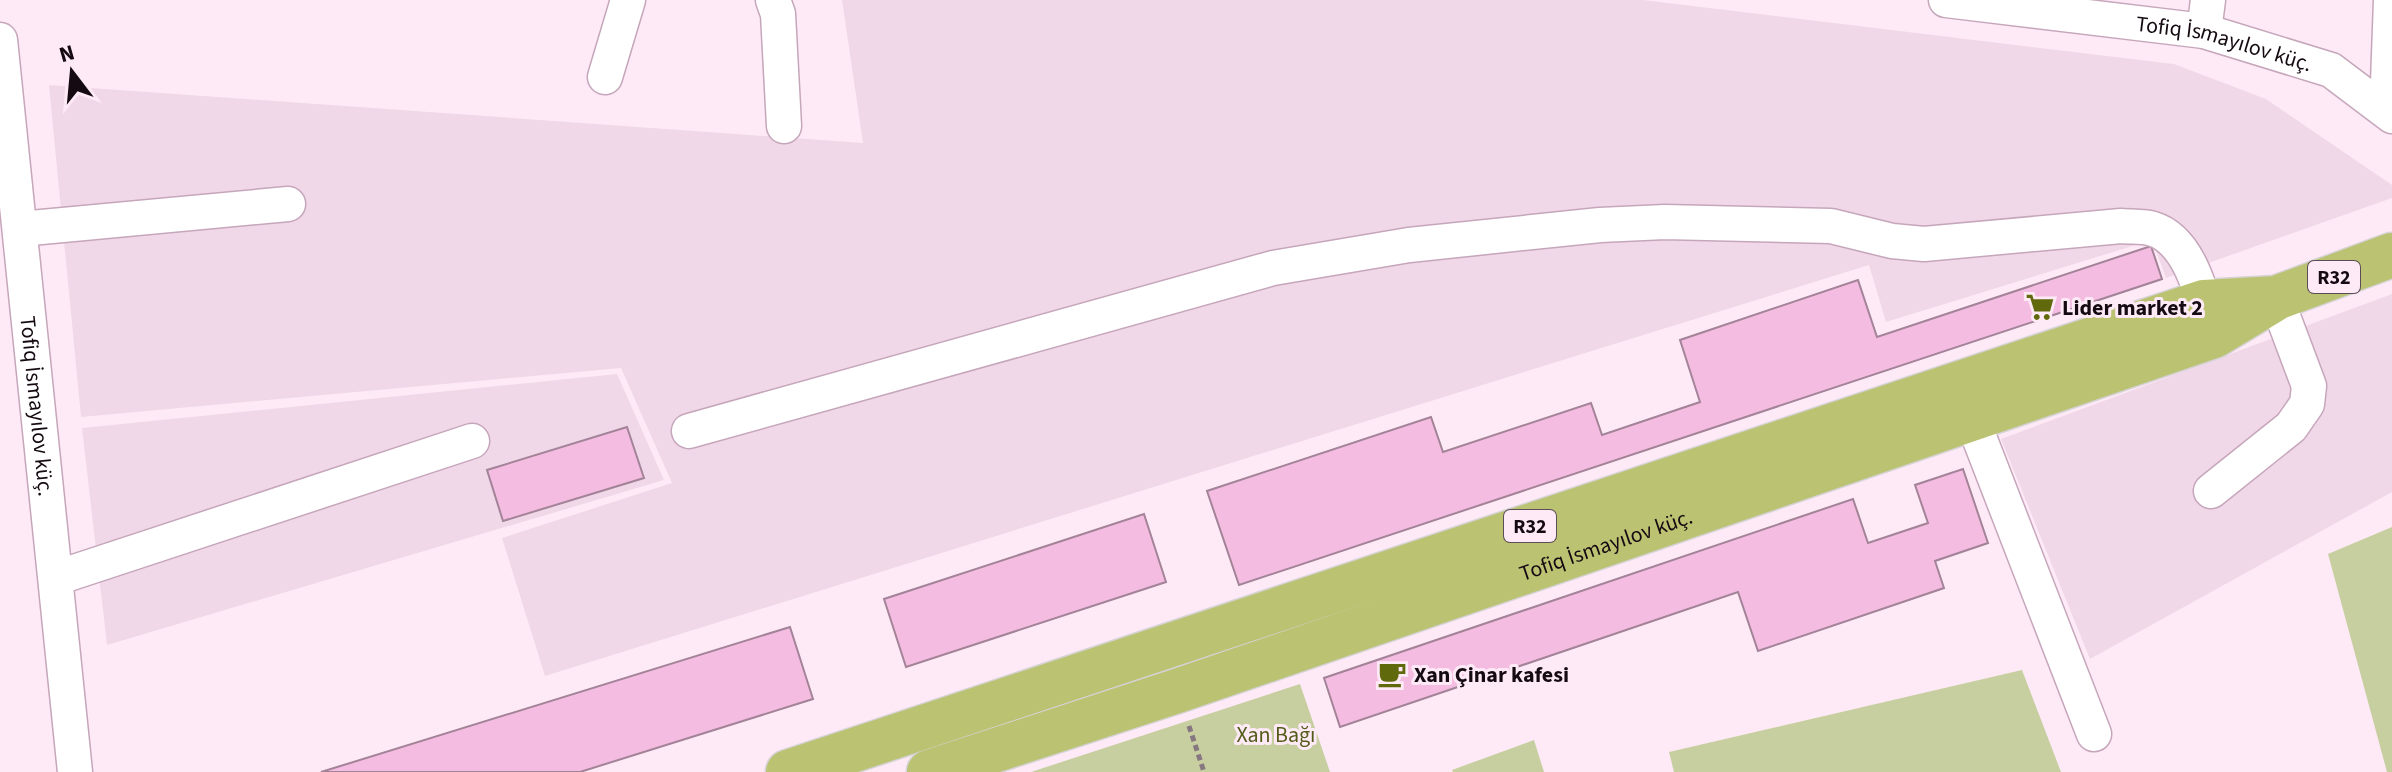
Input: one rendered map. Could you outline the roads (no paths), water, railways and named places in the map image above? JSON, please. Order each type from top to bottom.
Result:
[{"type":"main road","name":"R32","points":[[2276,298],[2392,255]]},
{"type":"main road","name":"Tofiq İsmayılov küç.","points":[[929,772],[1177,691],[1972,419],[2209,319],[2276,298]]},
{"type":"main road","name":"R32","points":[[788,772],[2209,319]]},
{"type":"street","points":[[605,77],[628,0]]},
{"type":"street","points":[[773,0],[778,14],[784,126]]},
{"type":"street","name":"Tofiq İsmayılov küç.","points":[[1946,0],[2206,15],[2331,70],[2389,113]]},
{"type":"street","points":[[2389,113],[2391,0]]},
{"type":"street","name":"Tofiq İsmayılov küç.","points":[[0,40],[75,772]]},
{"type":"street","points":[[20,229],[288,204]]},
{"type":"street","points":[[689,431],[1273,268],[1409,245],[1600,225],[1796,223],[1831,226],[1892,241],[1924,244],[2121,226],[2154,229],[2174,242],[2190,266],[2209,319]]},
{"type":"street","points":[[2211,491],[2291,427],[2307,404],[2309,386],[2276,298]]},
{"type":"street","points":[[1972,419],[2094,734]]},
{"type":"street","points":[[56,578],[472,441]]},
{"type":"place","name":"Lider market 2","points":[[2040,307]]},
{"type":"place","name":"Xan Çinar kafesi","points":[[1392,674]]},
{"type":"park label","name":"Xan Bağı","points":[[1276,734]]}]
